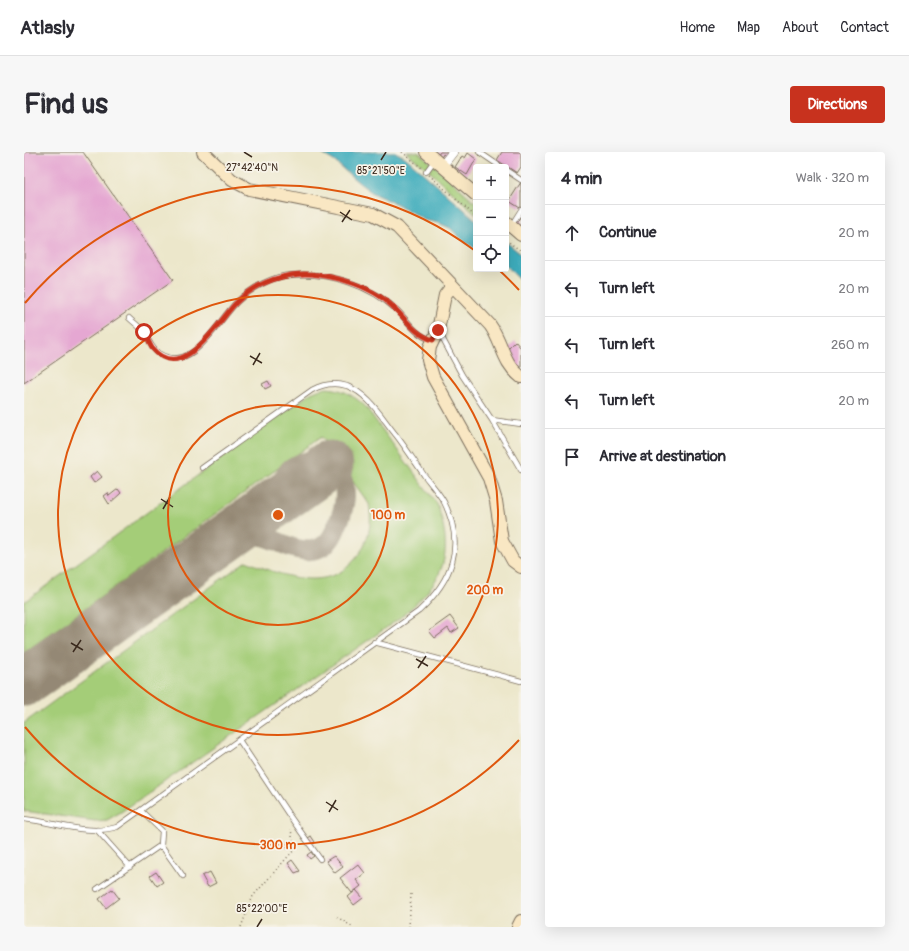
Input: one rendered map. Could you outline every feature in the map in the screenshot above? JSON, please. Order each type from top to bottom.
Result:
[{"type":"main road","points":[[204,152],[232,180],[249,189],[382,217],[406,235],[490,325],[499,340],[507,364],[521,377]]},
{"type":"main road","points":[[435,159],[473,192]]},
{"type":"main road","points":[[509,224],[521,235]]},
{"type":"main road","points":[[455,288],[449,290],[446,295],[436,335],[430,347],[428,360],[433,377],[489,478],[496,501],[502,541],[513,561],[521,567]]},
{"type":"main road","points":[[518,927],[521,921]]},
{"type":"street","points":[[435,159],[453,152]]},
{"type":"lane","points":[[479,152],[497,164]]},
{"type":"lane","points":[[426,172],[435,159]]},
{"type":"lane","points":[[509,172],[521,180]]},
{"type":"lane","points":[[509,224],[521,210]]},
{"type":"lane","points":[[129,318],[144,332],[150,345],[158,353],[164,357],[178,358],[198,348],[238,301],[258,286],[282,276],[306,275],[335,278],[359,285],[374,292],[395,309],[415,332],[423,337],[436,335],[492,420],[521,470]]},
{"type":"lane","points":[[24,819],[97,830],[117,827],[419,611],[440,590],[451,566],[454,537],[443,502],[400,441],[366,398],[348,386],[338,384],[322,385],[266,422],[202,468]]},
{"type":"lane","points":[[492,420],[521,424]]},
{"type":"lane","points":[[374,642],[521,681]]},
{"type":"lane","points":[[239,740],[289,816],[320,859]]},
{"type":"lane","points":[[141,811],[162,831],[162,845],[183,876]]},
{"type":"lane","points":[[97,830],[130,867]]},
{"type":"lane","points":[[97,890],[162,845]]},
{"type":"path","points":[[402,152],[473,214]]},
{"type":"path","points":[[509,242],[521,251]]},
{"type":"path","points":[[241,927],[253,896],[294,850],[289,816]]},
{"type":"path","points":[[409,927],[411,894]]},
{"type":"path","points":[[337,917],[353,927]]},
{"type":"green space","points":[[406,152],[418,152],[431,163],[426,168]]},
{"type":"green space","points":[[434,165],[473,200],[473,211],[429,171]]},
{"type":"green space","points":[[323,388],[346,392],[365,406],[437,504],[443,524],[445,541],[444,557],[434,583],[424,596],[396,621],[121,812],[107,820],[95,821],[24,811],[24,723],[246,561],[276,573],[292,577],[308,579],[323,578],[337,574],[350,565],[361,551],[370,528],[369,504],[321,437],[24,653],[24,602],[311,393]]},
{"type":"water","points":[[319,152],[395,152],[405,157],[473,217],[473,247],[450,228],[439,223],[424,220],[397,204],[374,194],[334,161]]},
{"type":"water","points":[[509,244],[521,254],[521,281],[509,269]]},
{"type":"building","points":[[24,152],[83,152],[173,280],[24,383]]},
{"type":"building","points":[[440,152],[450,152],[447,157],[443,154],[441,158],[437,156]]},
{"type":"building","points":[[502,152],[521,152],[521,167],[517,173],[509,168],[509,164],[503,164],[497,160]]},
{"type":"building","points":[[468,153],[476,159],[467,175],[455,167],[462,156],[465,158]]},
{"type":"building","points":[[521,182],[521,207],[520,208],[509,201]]},
{"type":"building","points":[[520,217],[521,218],[521,229],[515,225]]},
{"type":"building","points":[[515,341],[521,348],[521,372],[506,350]]},
{"type":"building","points":[[268,381],[271,386],[265,389],[262,384]]},
{"type":"building","points":[[97,471],[102,477],[94,483],[90,477]]},
{"type":"building","points":[[118,489],[121,493],[109,504],[104,496],[108,493],[109,496]]},
{"type":"building","points":[[450,616],[459,628],[451,633],[448,628],[435,638],[429,631]]},
{"type":"building","points":[[311,836],[315,842],[312,844],[308,838]]},
{"type":"building","points":[[286,841],[291,847],[288,849],[283,843]]},
{"type":"building","points":[[311,852],[314,856],[310,859],[307,855]]},
{"type":"building","points":[[334,856],[343,867],[335,873],[326,861]]},
{"type":"building","points":[[292,860],[300,871],[295,873],[288,863]]},
{"type":"building","points":[[358,864],[365,873],[356,880],[361,886],[352,893],[340,878]]},
{"type":"building","points":[[156,872],[163,882],[157,886],[150,876]]},
{"type":"building","points":[[210,872],[216,883],[208,887],[202,876]]},
{"type":"building","points":[[112,889],[119,898],[106,908],[99,899]]},
{"type":"building","points":[[356,890],[363,898],[354,905],[348,897]]},
{"type":"taxiway","points":[[228,538],[257,535],[295,549],[302,550],[317,549],[325,545],[331,538],[342,512],[345,494],[342,478],[330,465],[312,461],[298,464],[288,471],[278,492],[261,514]]},
{"type":"runway","points":[[24,682],[329,465]]},
{"type":"route","points":[[144,332],[150,345],[164,357],[178,358],[192,353],[205,342],[228,311],[238,301],[258,286],[282,276],[291,275],[335,278],[359,285],[374,292],[390,304],[401,314],[415,332],[423,337],[433,340],[438,330]]}]
